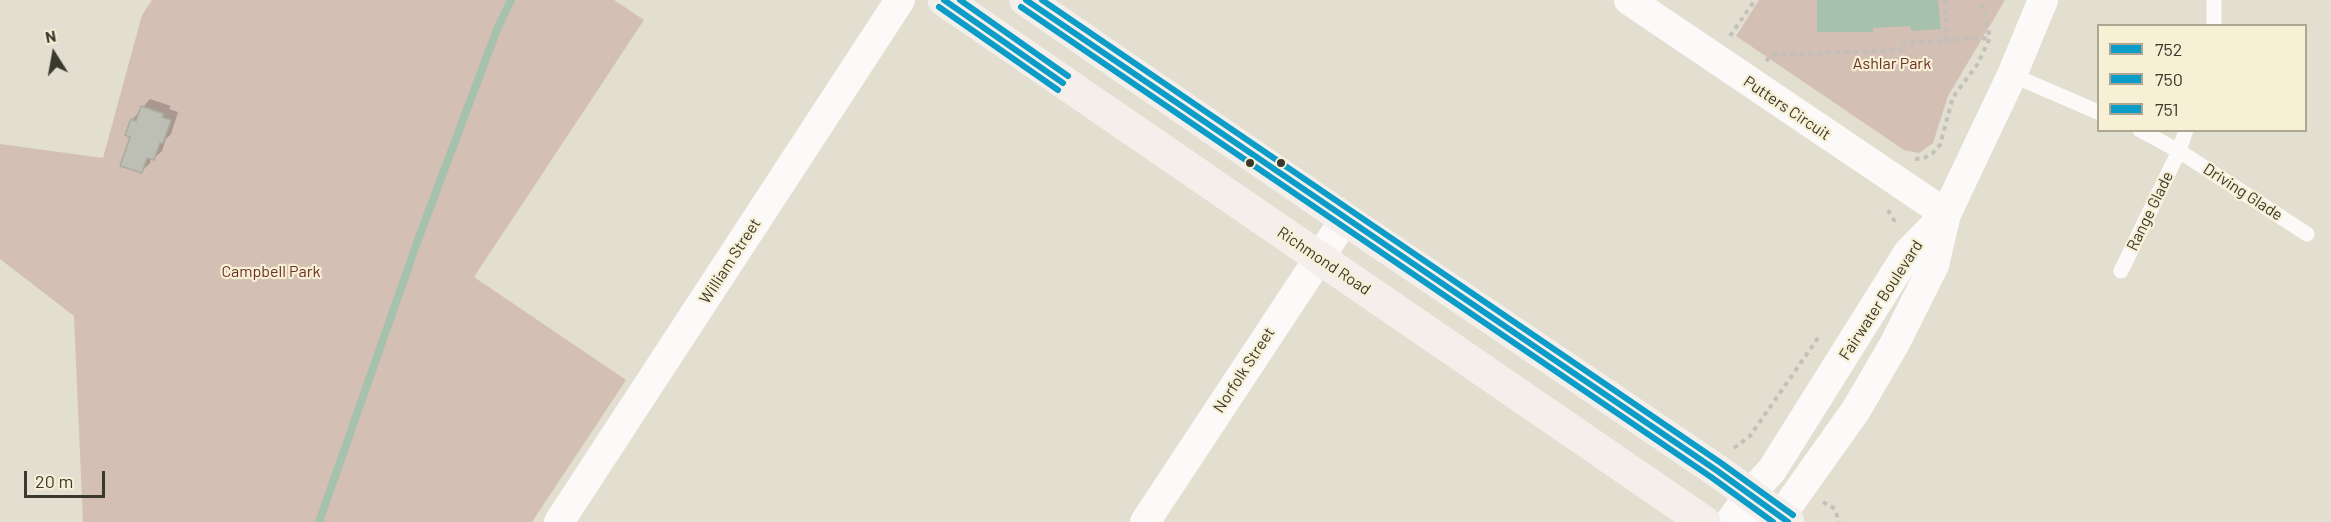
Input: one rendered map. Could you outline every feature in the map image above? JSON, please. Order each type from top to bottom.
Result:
[{"type":"main road","name":"Richmond Road","points":[[944,0],[1704,522]]},
{"type":"main road","points":[[1026,0],[1770,514]]},
{"type":"street","name":"William Street","points":[[559,522],[900,0]]},
{"type":"street","name":"Putters Circuit","points":[[1629,0],[1946,214]]},
{"type":"street","name":"Fairwater Boulevard","points":[[1770,514],[1772,470],[1908,253],[1946,214],[2012,75],[2043,0]]},
{"type":"street","points":[[1730,522],[1770,514],[1856,410],[1895,343],[1934,265],[1946,214]]},
{"type":"street","name":"Norfolk Street","points":[[1144,522],[1345,219]]},
{"type":"lane","points":[[2214,0],[2214,24]]},
{"type":"lane","points":[[2012,75],[2097,112]]},
{"type":"lane","name":"Range Glade","points":[[2144,132],[2179,152]]},
{"type":"lane","name":"Range Glade","points":[[2121,270],[2179,152],[2185,132]]},
{"type":"lane","name":"Driving Glade","points":[[2179,152],[2307,234]]},
{"type":"path","points":[[1729,36],[1755,0]]},
{"type":"path","points":[[1945,0],[1947,41]]},
{"type":"path","points":[[1913,159],[1923,158],[1933,153],[1940,145],[1953,97],[1977,65],[1990,38],[1981,0]]},
{"type":"path","points":[[1764,63],[1772,55],[1903,50],[1904,43],[1990,38]]},
{"type":"path","points":[[1880,203],[1894,220],[1893,231]]},
{"type":"path","points":[[1727,453],[1750,436],[1825,328]]},
{"type":"path","points":[[1835,509],[1839,522]]},
{"type":"green space","name":"Campbell Park","points":[[152,0],[614,0],[644,20],[474,277],[626,380],[532,522],[83,522],[74,316],[0,259],[0,144],[103,158],[142,15]]},
{"type":"green space","name":"Ashlar Park","points":[[1759,0],[2005,0],[1948,96],[1933,143],[1919,153],[1904,150],[1736,36]]},
{"type":"shaded area","points":[[1817,0],[1938,0],[1941,29],[1912,31],[1910,26],[1873,28],[1873,32],[1817,32]]},
{"type":"building","points":[[141,106],[164,114],[162,117],[171,120],[154,160],[147,158],[142,173],[120,166],[130,137],[125,135],[131,119],[136,121]]},
{"type":"waterway","points":[[319,522],[419,237],[498,27],[511,0]]},
{"type":"transit line","name":"752","points":[[944,0],[1063,83]]},
{"type":"transit line","name":"751","points":[[960,0],[1068,76]]},
{"type":"transit line","name":"752","points":[[1026,0],[1716,470],[1788,522]]},
{"type":"transit line","name":"751","points":[[1042,0],[1721,463],[1793,515]]},
{"type":"transit line","name":"750","points":[[939,7],[1058,90]]},
{"type":"transit line","name":"750","points":[[1021,7],[1711,477],[1773,522]]}]
